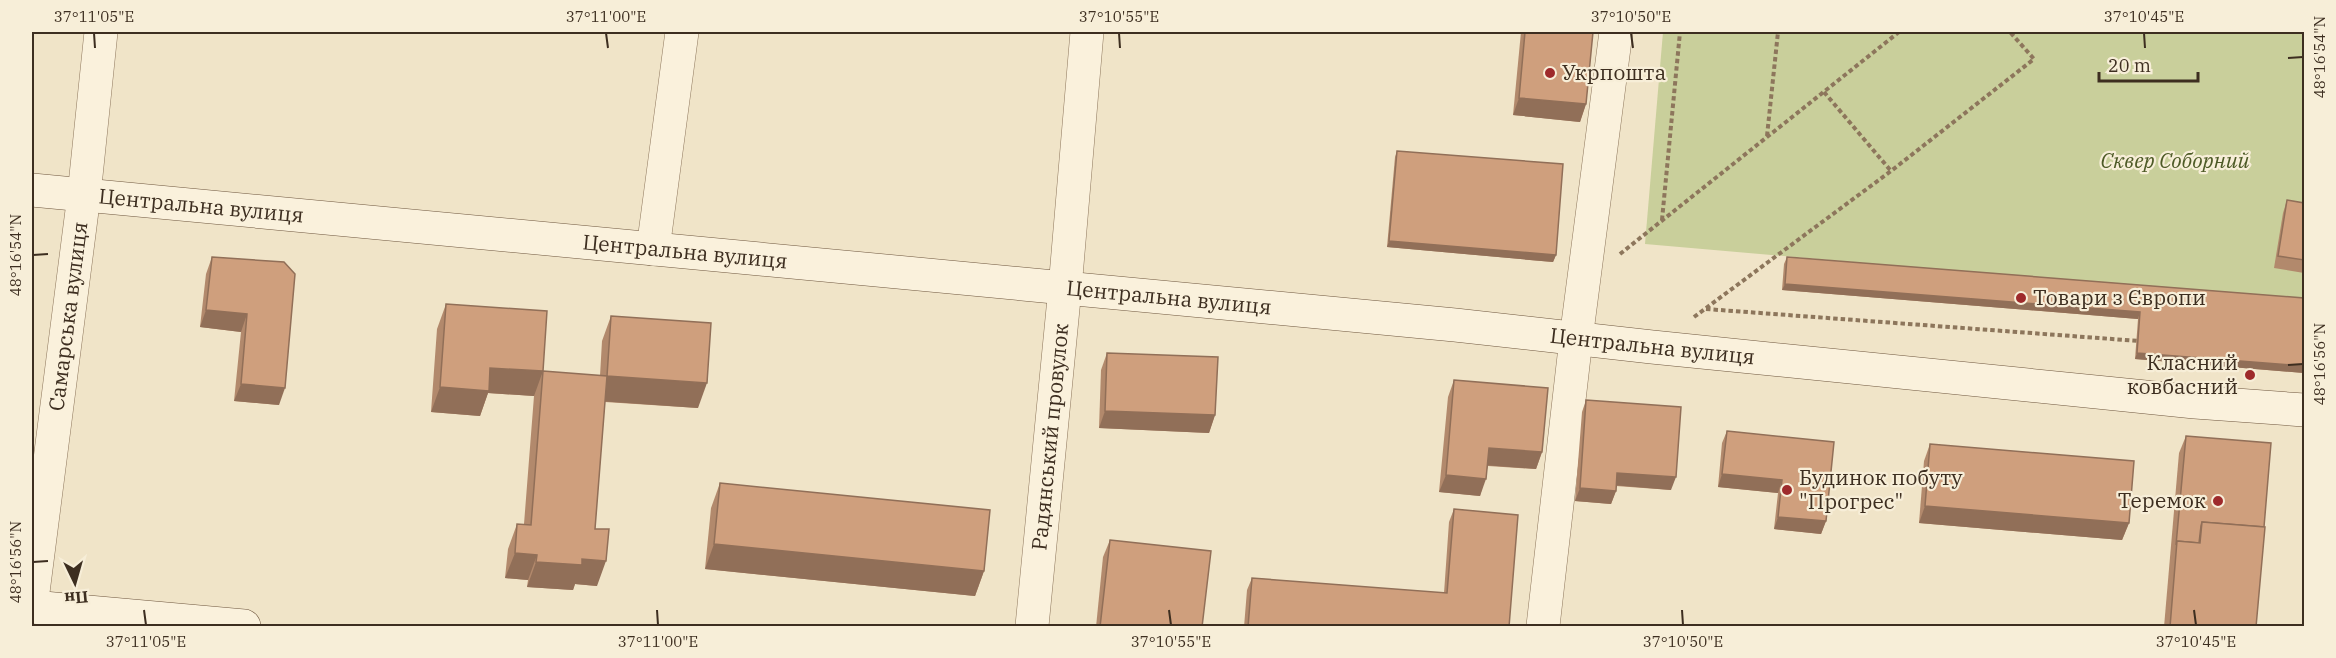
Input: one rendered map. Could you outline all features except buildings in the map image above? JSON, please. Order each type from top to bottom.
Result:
[{"type":"street","name":"Самарська вулиця","points":[[32,600],[84,195],[100,32]]},
{"type":"street","points":[[653,249],[682,32]]},
{"type":"street","name":"Радянський провулок","points":[[1032,627],[1087,32]]},
{"type":"street","points":[[1543,627],[1576,339],[1616,32]]},
{"type":"street","name":"Центральна вулиця","points":[[32,190],[1455,325],[1652,348],[2194,402],[2304,410]]},
{"type":"street","points":[[32,607],[244,627]]},
{"type":"path","points":[[1662,221],[1680,32]]},
{"type":"path","points":[[1767,137],[1778,32]]},
{"type":"path","points":[[1583,284],[1899,32]]},
{"type":"path","points":[[1652,348],[1891,171],[2034,59],[2010,32]]},
{"type":"path","points":[[1824,92],[1891,171]]},
{"type":"path","points":[[1706,309],[2140,341]]},
{"type":"green space","name":"Сквер Соборний","points":[[1663,32],[2304,32],[2304,301],[1645,244]]},
{"type":"place","name":"Укрпошта","points":[[1550,73]]},
{"type":"place","name":"Товари з Європи","points":[[2021,298]]},
{"type":"place","name":"Класний ковбасний","points":[[2250,375]]},
{"type":"place","name":"Будинок побуту \"Прогрес\"","points":[[1787,490]]},
{"type":"place","name":"Теремок","points":[[2218,501]]}]
